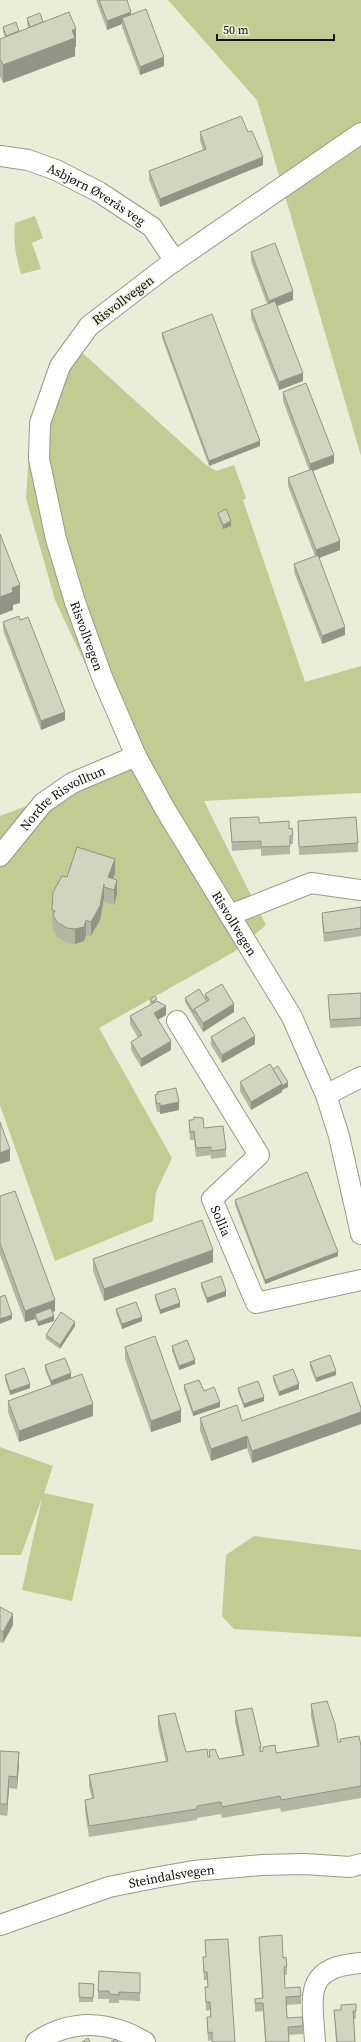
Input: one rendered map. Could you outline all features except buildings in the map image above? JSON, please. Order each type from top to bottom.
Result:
[{"type":"street","name":"Risvollvegen","points":[[361,133],[175,261],[129,294],[89,326],[60,366],[40,423],[39,459],[56,539],[93,653],[136,756],[165,809],[292,1017],[326,1095],[339,1136],[361,1234]]},
{"type":"street","name":"Asbjørn Øverås veg","points":[[0,156],[28,160],[56,170],[99,192],[152,227],[175,261]]},
{"type":"street","name":"Nordre Risvolltun","points":[[0,856],[43,803],[72,783],[136,756]]},
{"type":"street","points":[[230,915],[311,883],[361,890]]},
{"type":"street","name":"Sollia","points":[[177,1021],[259,1155],[212,1199],[256,1303],[361,1280]]},
{"type":"street","points":[[326,1095],[361,1077]]},
{"type":"street","name":"Steindalsvegen","points":[[0,1925],[109,1887],[193,1871],[262,1865],[304,1864],[357,1868]]},
{"type":"street","points":[[315,2042],[314,1993],[319,1978],[332,1968],[361,1963]]},
{"type":"street","points":[[36,2042],[49,2033],[74,2026],[96,2024],[116,2027],[145,2042]]},
{"type":"green space","points":[[168,0],[361,0],[361,456],[257,100]]},
{"type":"green space","points":[[35,216],[43,238],[32,243],[41,269],[21,274],[15,249],[15,223]]},
{"type":"green space","points":[[77,348],[205,464],[216,471],[234,465],[246,498],[243,500],[305,682],[361,666],[361,793],[204,801],[266,925],[234,952],[99,1028],[172,1158],[156,1192],[153,1221],[55,1261],[0,1105],[0,816],[45,799],[128,755],[55,600],[26,498],[31,423]]},
{"type":"green space","points":[[0,1447],[53,1466],[44,1493],[94,1504],[72,1601],[22,1590],[42,1498],[21,1555],[0,1555]]},
{"type":"green space","points":[[254,1536],[361,1550],[361,1637],[234,1629],[222,1616],[226,1555]]}]
